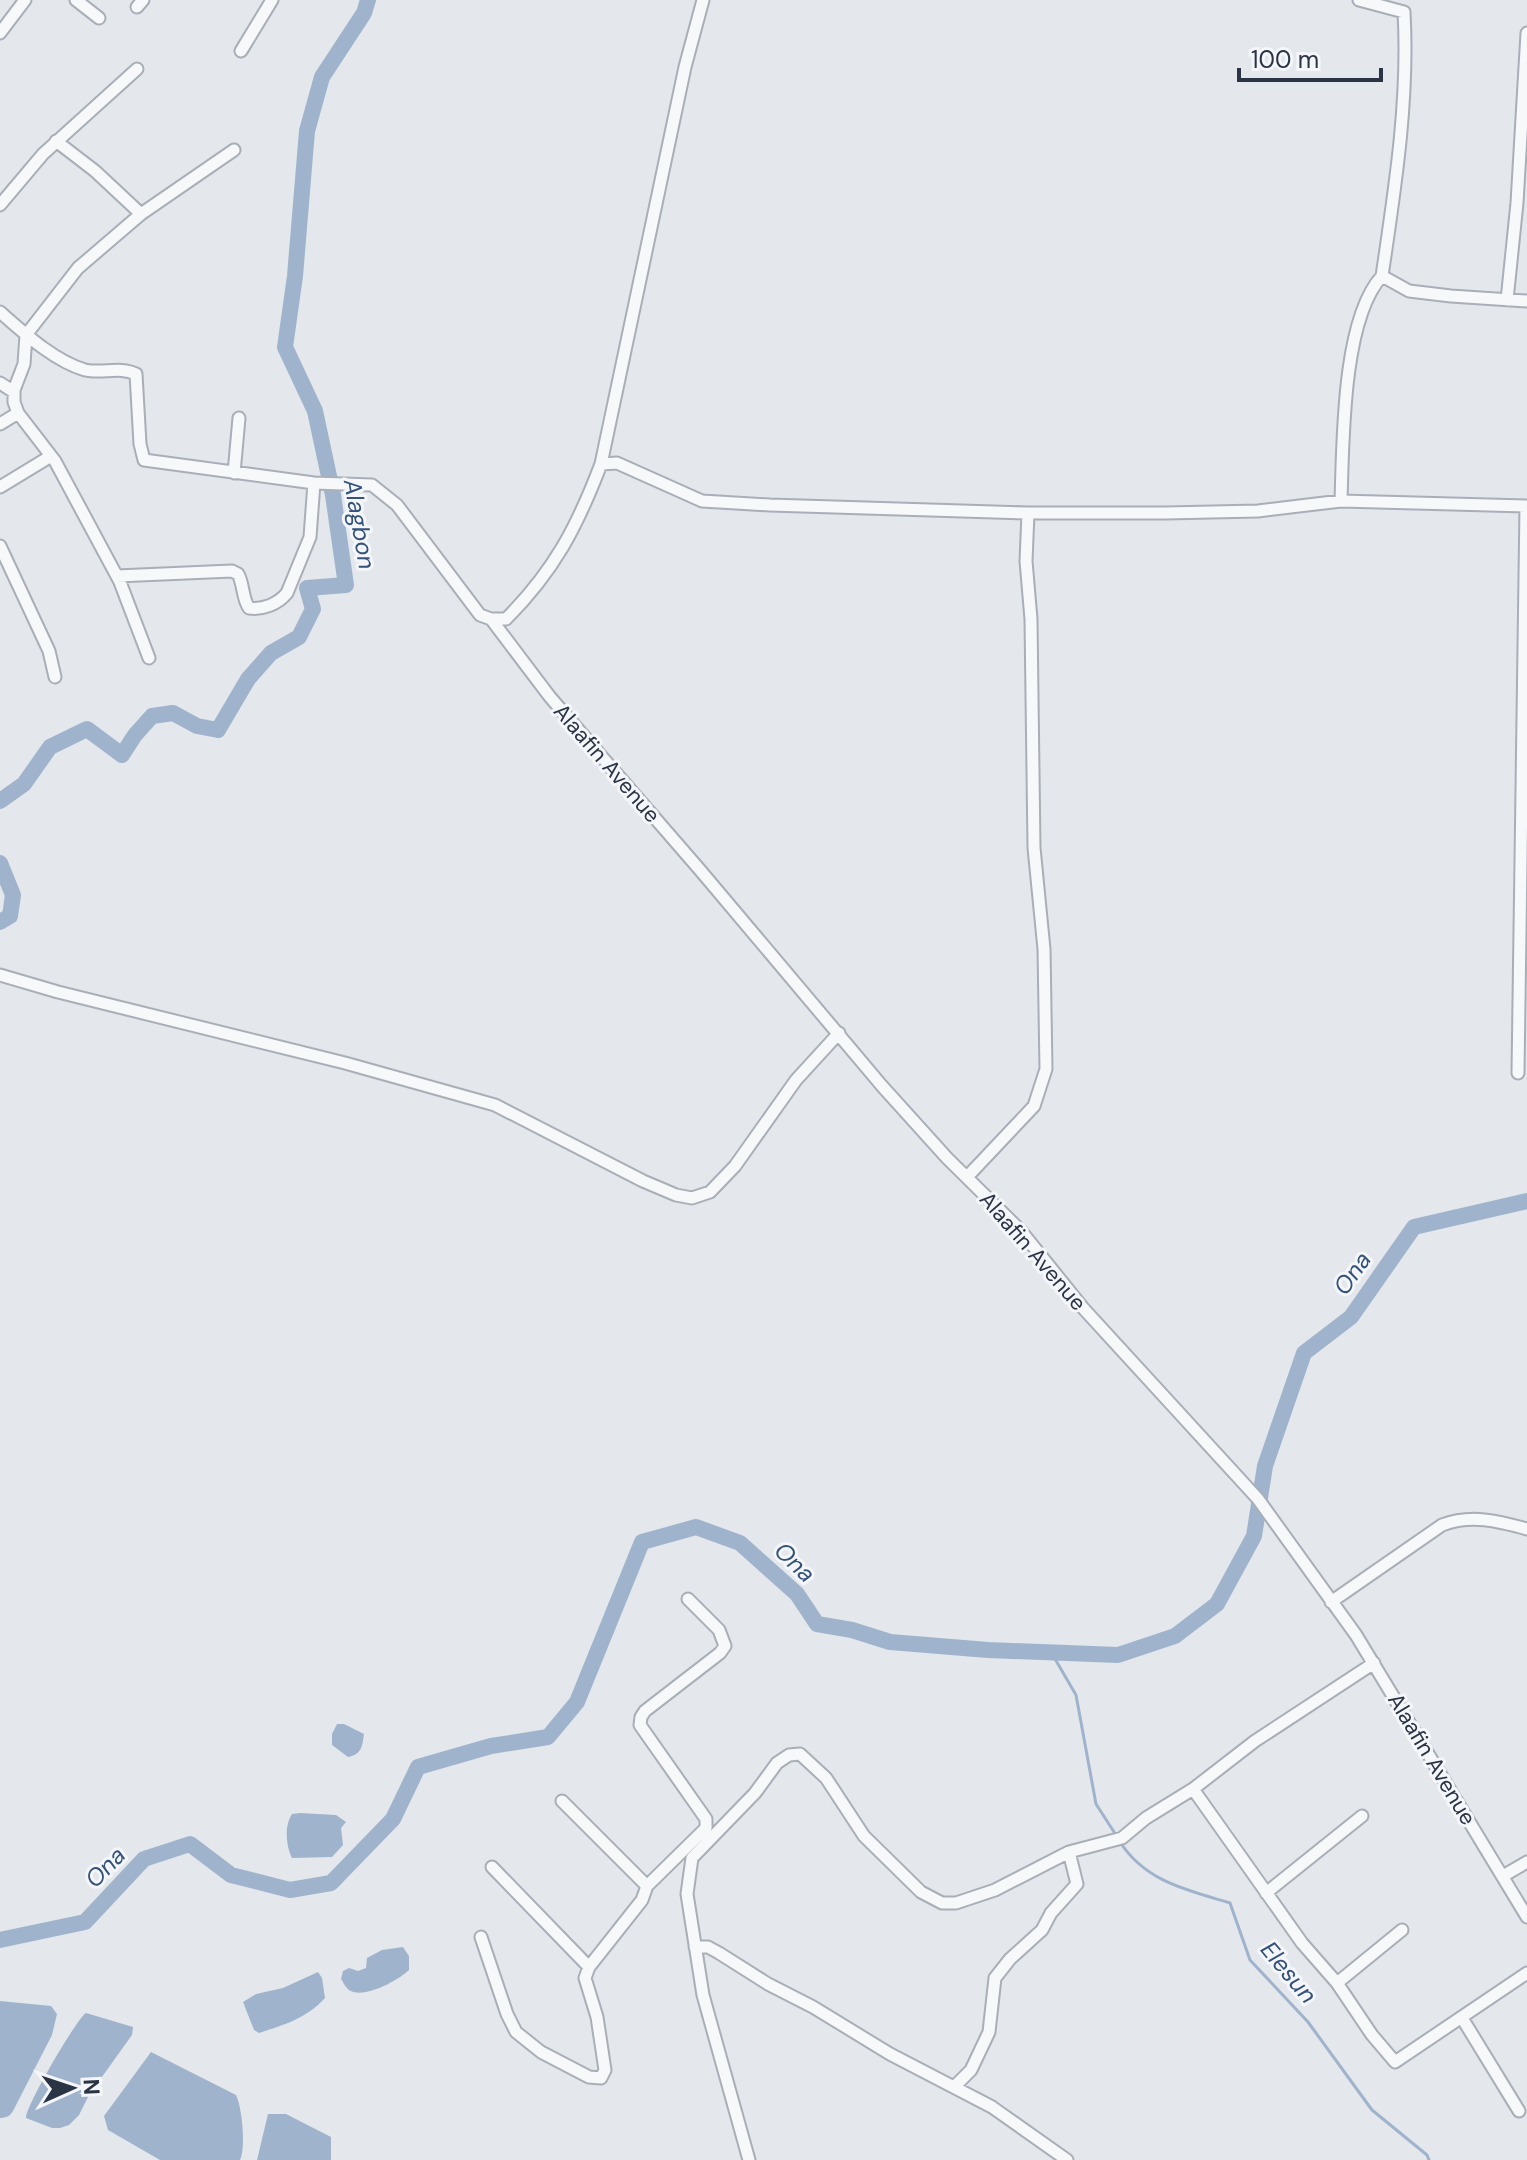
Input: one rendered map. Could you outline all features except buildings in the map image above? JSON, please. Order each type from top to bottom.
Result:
[{"type":"street","points":[[0,33],[25,0]]},
{"type":"street","points":[[76,0],[99,18]]},
{"type":"street","points":[[241,51],[272,0]]},
{"type":"street","points":[[491,619],[506,619],[547,572],[582,516],[601,464],[685,67],[703,0]]},
{"type":"street","points":[[1341,501],[1345,402],[1354,337],[1372,286],[1382,276],[1395,190],[1405,76],[1405,6],[1359,0]]},
{"type":"street","points":[[1507,300],[1517,203],[1527,33]]},
{"type":"street","points":[[0,205],[56,141],[137,69]]},
{"type":"street","points":[[56,141],[95,171],[141,214]]},
{"type":"street","points":[[149,658],[117,576],[51,456],[18,413],[14,392],[24,364],[26,335],[78,268],[141,214],[234,150]]},
{"type":"street","points":[[1382,276],[1409,291],[1527,301]]},
{"type":"street","points":[[0,312],[26,335]]},
{"type":"street","name":"Alaafin Avenue","points":[[26,335],[87,371],[129,371],[136,374],[140,444],[144,460],[318,483],[372,485],[397,505],[472,606],[480,615],[491,619],[550,697],[891,1097],[1021,1231],[1083,1308],[1258,1499],[1374,1663],[1527,1917]]},
{"type":"street","points":[[0,383],[14,392]]},
{"type":"street","points":[[0,424],[18,413]]},
{"type":"street","points":[[234,473],[239,418]]},
{"type":"street","points":[[0,487],[51,456]]},
{"type":"street","points":[[601,464],[617,463],[702,501],[1028,513],[1258,511],[1341,501],[1527,506],[1518,1073]]},
{"type":"street","points":[[117,576],[232,571],[242,581],[245,603],[249,608],[256,609],[281,600],[287,593],[310,537],[318,483]]},
{"type":"street","points":[[967,1177],[1034,1106],[1046,1069],[1044,949],[1034,848],[1031,619],[1026,561],[1028,513]]},
{"type":"street","points":[[0,546],[49,651],[55,677]]},
{"type":"street","points":[[0,975],[345,1063],[495,1105],[643,1181],[676,1195],[692,1198],[703,1196],[719,1185],[796,1080],[839,1033]]},
{"type":"street","points":[[1331,1602],[1442,1525],[1459,1519],[1496,1521],[1527,1529]]},
{"type":"street","points":[[481,1937],[516,2032],[541,2052],[589,2077],[598,2079],[604,2075],[597,2017],[585,1978],[589,1967],[642,1900],[647,1886],[674,1857],[704,1832],[706,1819],[641,1730],[640,1720],[645,1711],[725,1646],[719,1630],[688,1599]]},
{"type":"street","points":[[749,2160],[703,1995],[687,1894],[692,1858],[755,1793],[777,1763],[800,1754],[826,1778],[864,1836],[921,1892],[942,1903],[967,1901],[1069,1852],[1116,1840],[1193,1789],[1255,1741],[1374,1663]]},
{"type":"street","points":[[1193,1789],[1302,1943],[1337,1983],[1372,2035],[1395,2062],[1527,1973]]},
{"type":"street","points":[[562,1801],[647,1886]]},
{"type":"street","points":[[1266,1893],[1362,1816]]},
{"type":"street","points":[[954,2087],[971,2070],[989,2032],[995,1978],[1010,1959],[1042,1930],[1054,1908],[1077,1884],[1069,1852]]},
{"type":"street","points":[[674,1857],[692,1867]]},
{"type":"street","points":[[1503,1876],[1527,1862]]},
{"type":"street","points":[[492,1867],[589,1967]]},
{"type":"street","points":[[1337,1983],[1402,1930]]},
{"type":"street","points":[[695,1947],[708,1947],[890,2054],[992,2107],[1067,2160]]},
{"type":"street","points":[[1462,2018],[1519,2111]]},
{"type":"water","points":[[337,1724],[344,1724],[364,1734],[359,1752],[348,1757],[332,1745],[332,1734]]},
{"type":"water","points":[[292,1814],[336,1815],[346,1822],[341,1828],[343,1845],[332,1857],[292,1858],[287,1842],[288,1824]]},
{"type":"water","points":[[403,1947],[409,1956],[409,1970],[397,1979],[372,1991],[355,1992],[348,1989],[341,1979],[343,1971],[349,1968],[358,1971],[366,1968],[367,1958],[382,1950]]},
{"type":"water","points":[[318,1972],[325,1998],[318,2005],[286,2024],[259,2033],[254,2030],[243,2002],[256,1994],[283,1988]]},
{"type":"water","points":[[0,2001],[51,2006],[57,2014],[52,2035],[13,2111],[0,2118]]},
{"type":"water","points":[[86,2013],[133,2027],[132,2035],[89,2095],[79,2115],[69,2125],[52,2128],[26,2118],[52,2063]]},
{"type":"water","points":[[151,2052],[236,2095],[242,2127],[240,2160],[160,2160],[108,2130],[104,2116]]},
{"type":"water","points":[[268,2114],[286,2114],[331,2137],[331,2160],[257,2160]]},
{"type":"waterway","name":"Alagbon","points":[[0,801],[24,784],[50,747],[87,729],[122,755],[152,716],[173,713],[197,726],[218,730],[248,679],[271,653],[299,637],[313,609],[307,588],[346,585],[333,495],[315,411],[285,347],[295,276],[307,131],[322,77],[364,13],[368,0]]},
{"type":"waterway","name":"Alagbon","points":[[0,863],[13,895],[10,916],[0,922]]},
{"type":"waterway","name":"Ona","points":[[0,1940],[85,1922],[144,1859],[190,1844],[231,1875],[290,1890],[331,1883],[393,1819],[418,1767],[491,1746],[548,1737],[577,1702],[642,1542],[696,1527],[740,1543],[797,1594],[817,1624],[852,1630],[890,1642],[988,1650],[1118,1655],[1175,1636],[1217,1604],[1254,1536],[1265,1466],[1304,1353],[1351,1317],[1414,1227],[1527,1201]]},
{"type":"waterway","name":"Elesun","points":[[1051,1652],[1076,1695],[1096,1804],[1116,1835]]},
{"type":"waterway","name":"Elesun","points":[[1120,1842],[1142,1867],[1169,1883],[1230,1903],[1250,1960],[1308,2022],[1372,2110],[1427,2155],[1429,2160]]}]
